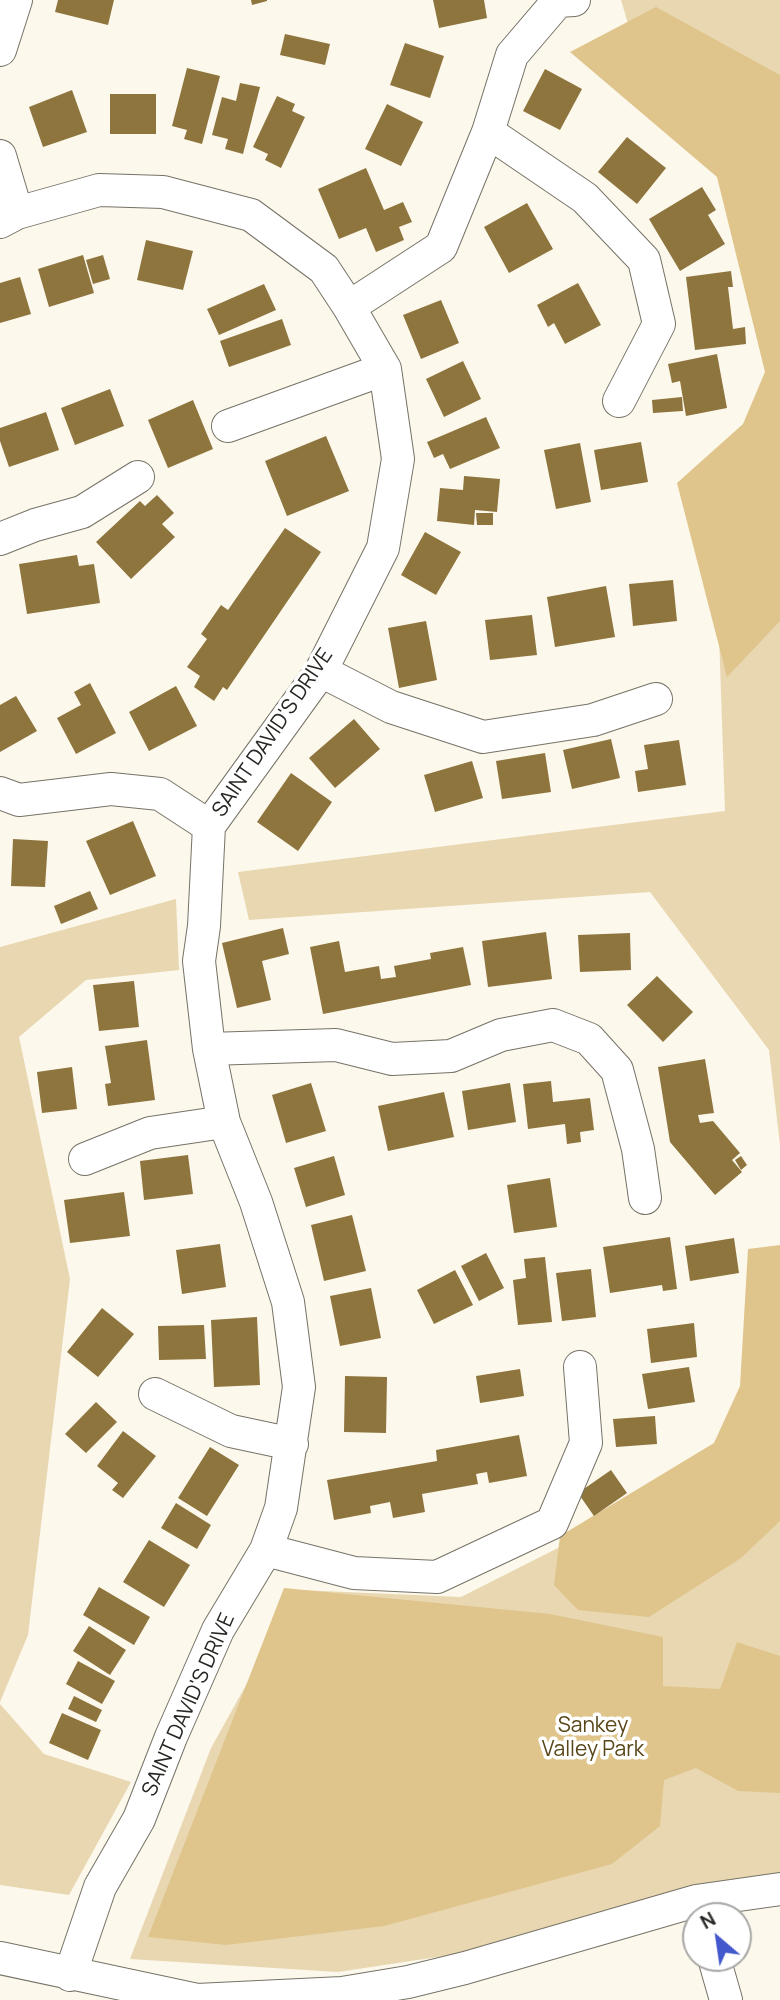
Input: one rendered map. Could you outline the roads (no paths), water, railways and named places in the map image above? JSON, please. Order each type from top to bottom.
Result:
[{"type":"street","points":[[0,50],[16,0]]},
{"type":"street","points":[[349,307],[441,247],[488,132],[512,55],[558,1],[574,0]]},
{"type":"street","points":[[488,132],[585,198],[644,260],[659,324],[619,401]]},
{"type":"street","points":[[0,156],[9,217]]},
{"type":"street","name":"SAINT DAVID'S DRIVE","points":[[9,217],[99,190],[163,192],[251,215],[324,269],[349,307],[385,369],[398,459],[383,548],[321,671],[209,826],[204,926],[199,961],[209,1049],[224,1122],[256,1202],[288,1302],[299,1387],[281,1508],[266,1550],[218,1630],[139,1819],[100,1887],[70,1975]]},
{"type":"street","points":[[228,426],[385,369]]},
{"type":"street","points":[[0,539],[35,525],[82,512],[138,477]]},
{"type":"street","points":[[321,671],[391,707],[483,737],[593,720],[656,699]]},
{"type":"street","points":[[0,793],[19,800],[111,789],[160,794],[209,826]]},
{"type":"street","points":[[209,1049],[336,1045],[392,1059],[451,1056],[501,1035],[553,1025],[589,1039],[617,1070],[638,1149],[645,1198]]},
{"type":"street","points":[[85,1159],[150,1133],[224,1122]]},
{"type":"street","points":[[266,1550],[354,1573],[437,1577],[552,1523],[586,1443],[580,1367]]},
{"type":"street","points":[[155,1394],[231,1431],[292,1444]]},
{"type":"street","points":[[727,1902],[780,1889]]},
{"type":"street","points":[[0,1958],[197,2000],[295,1998],[408,1982],[682,1913]]},
{"type":"street","points":[[718,1972],[726,2000]]},
{"type":"park label","name":"Sankey Valley Park","points":[[593,1738]]}]
